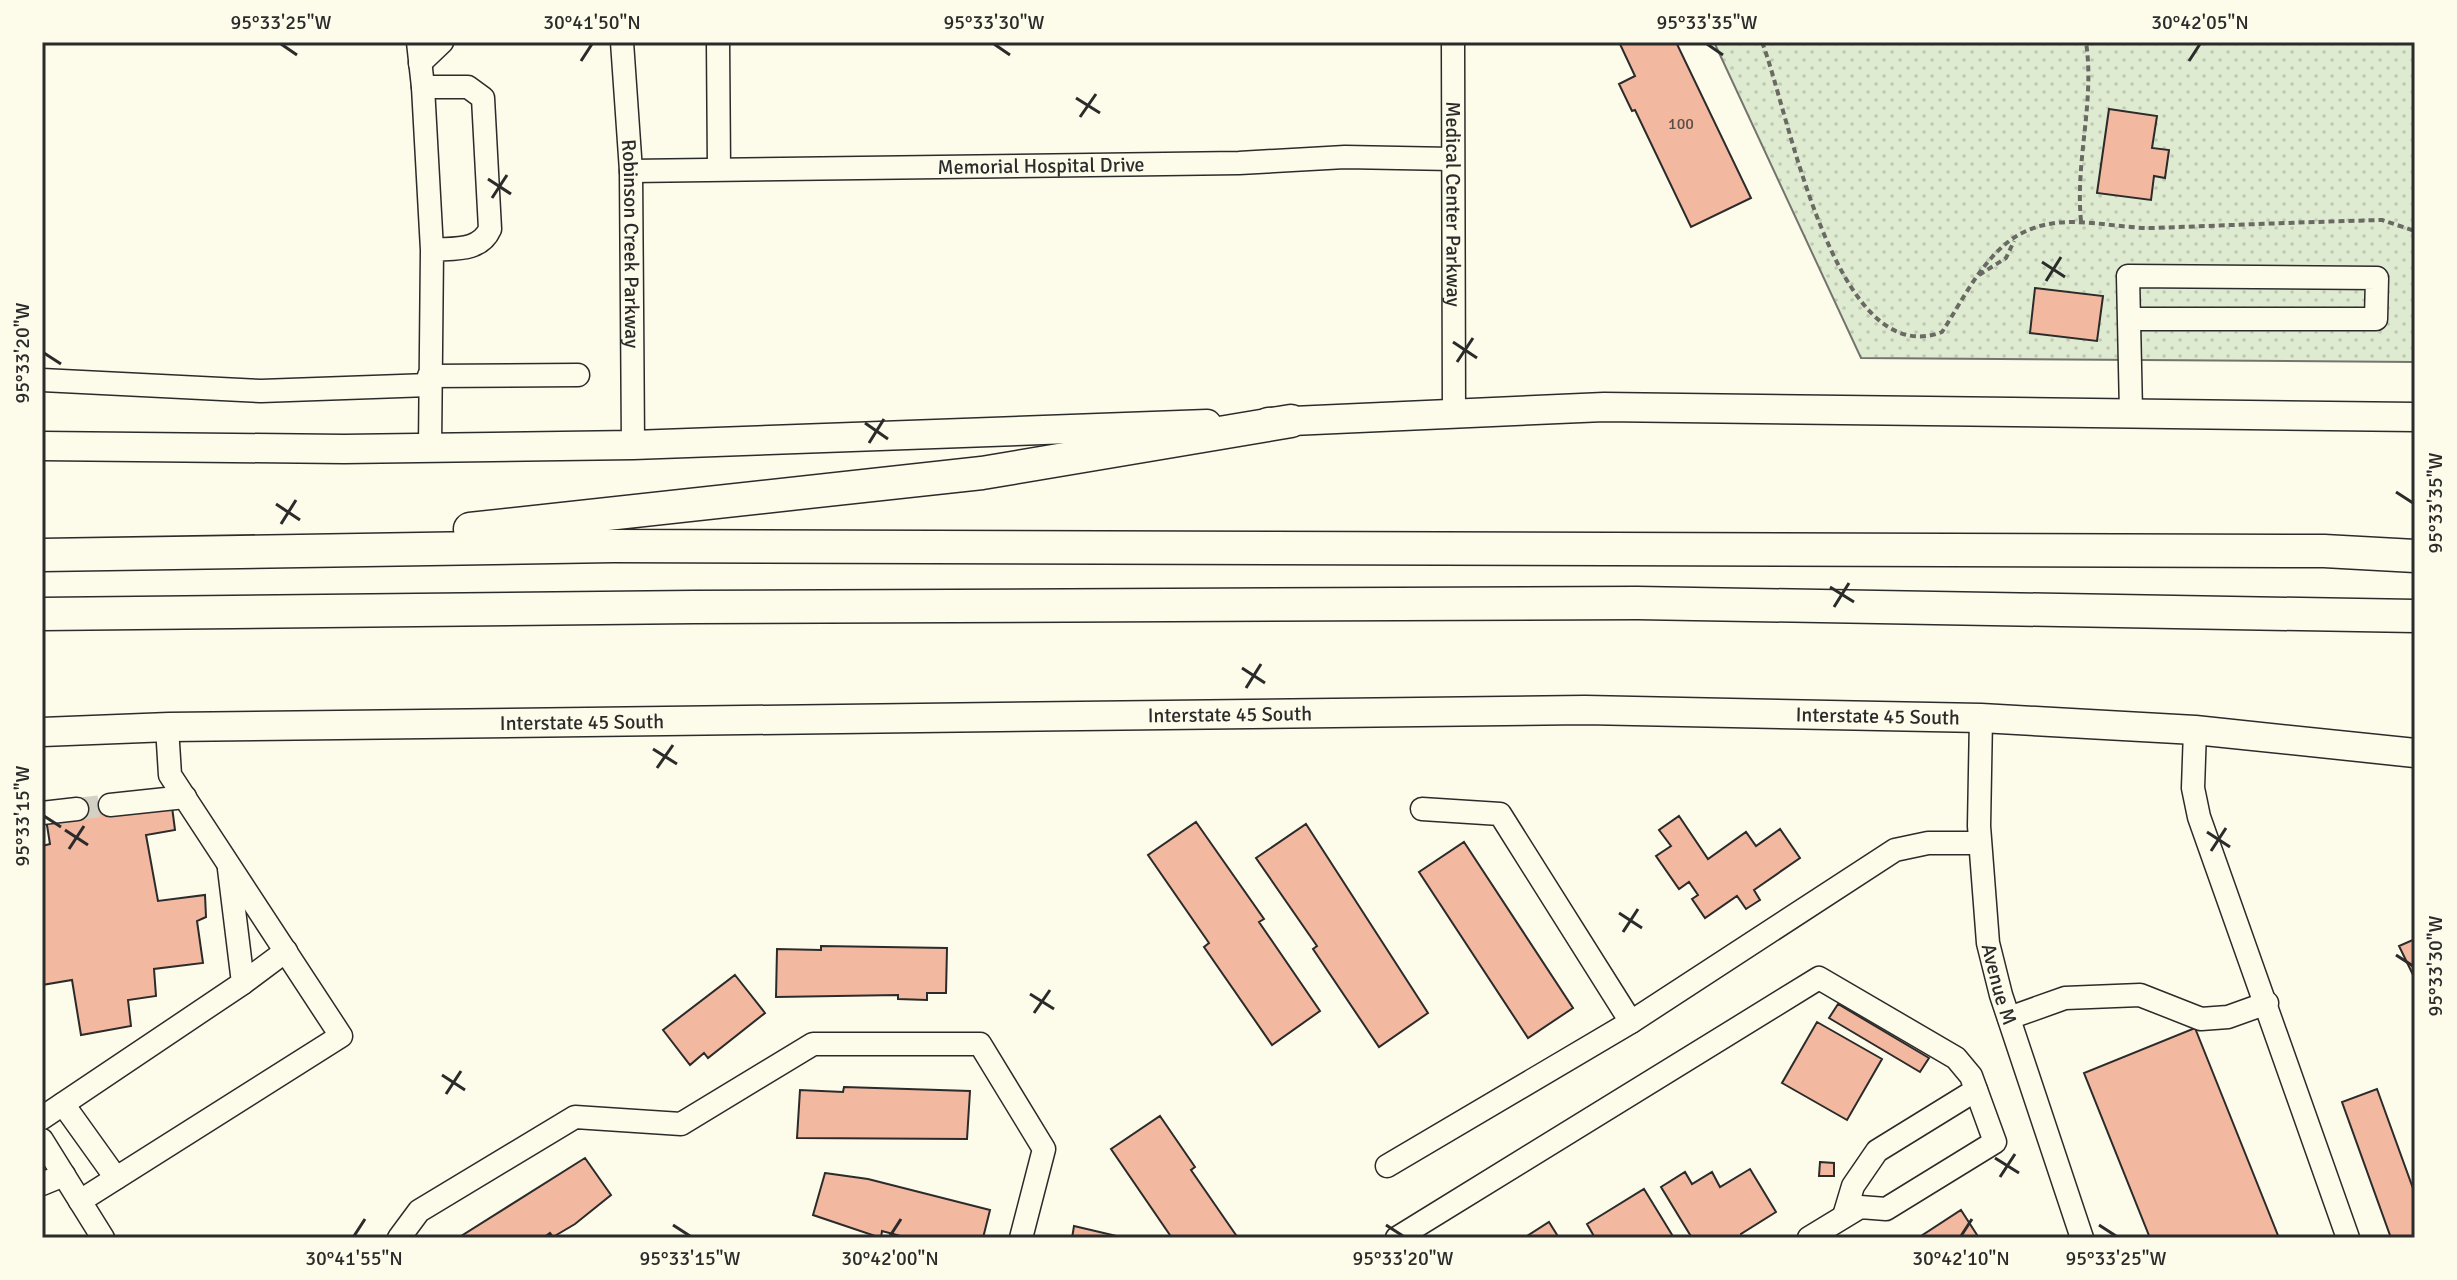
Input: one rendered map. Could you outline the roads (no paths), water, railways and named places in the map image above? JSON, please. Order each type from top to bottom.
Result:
[{"type":"highway","points":[[42,548],[116,543],[372,539],[641,513],[982,473],[1291,421]]},
{"type":"highway","points":[[42,555],[645,546],[2324,551],[2415,556]]},
{"type":"highway","points":[[42,614],[694,607],[1637,603],[2415,616]]},
{"type":"main road","points":[[42,446],[430,448],[633,445],[1454,416],[1604,407],[2415,417]]},
{"type":"main road","name":"Interstate 45 South","points":[[42,732],[167,727],[1585,710],[1981,718],[2195,730],[2415,753]]},
{"type":"street","points":[[430,448],[432,250],[419,52],[442,42]]},
{"type":"street","name":"Robinson Creek Parkway","points":[[622,42],[631,171],[633,445]]},
{"type":"street","points":[[718,42],[719,169]]},
{"type":"street","name":"Medical Center Parkway","points":[[1453,42],[1454,416]]},
{"type":"street","points":[[423,87],[468,87],[483,98],[490,229],[483,240],[470,247],[432,250]]},
{"type":"street","name":"Memorial Hospital Drive","points":[[631,171],[980,168],[1345,157],[1452,159]]},
{"type":"street","points":[[2129,319],[2376,319],[2377,278],[2128,276],[2131,412]]},
{"type":"street","points":[[42,380],[128,387],[261,391],[429,380],[578,375]]},
{"type":"street","name":"Avenue M","points":[[1981,718],[1979,843],[1988,943],[2009,1018],[2082,1238]]},
{"type":"street","points":[[80,1201],[341,1036],[170,775],[167,727]]},
{"type":"street","points":[[2195,730],[2193,788],[2199,817],[2348,1238]]},
{"type":"street","points":[[110,805],[185,797]]},
{"type":"street","points":[[42,813],[77,809]]},
{"type":"street","points":[[1422,809],[1500,814],[1631,1022]]},
{"type":"street","points":[[1387,1166],[1631,1022],[1895,850],[1928,843],[1979,843]]},
{"type":"street","points":[[228,863],[243,983]]},
{"type":"street","points":[[42,1118],[286,951]]},
{"type":"street","points":[[1397,1238],[1819,978],[1956,1058],[1971,1076],[1995,1142],[1886,1209],[1860,1207],[1809,1238]]},
{"type":"street","points":[[2009,1018],[2065,998],[2140,995],[2201,1019],[2228,1017],[2267,1003]]},
{"type":"street","points":[[399,1238],[419,1211],[575,1117],[681,1124],[813,1044],[980,1044],[1044,1149],[1021,1238]]},
{"type":"street","points":[[1844,1216],[1861,1169],[1877,1151],[1976,1090]]},
{"type":"street","points":[[63,1104],[116,1178]]},
{"type":"street","points":[[42,1140],[103,1238]]},
{"type":"street","points":[[42,1184],[64,1175]]},
{"type":"tunnel","points":[[77,809],[110,805]]}]
